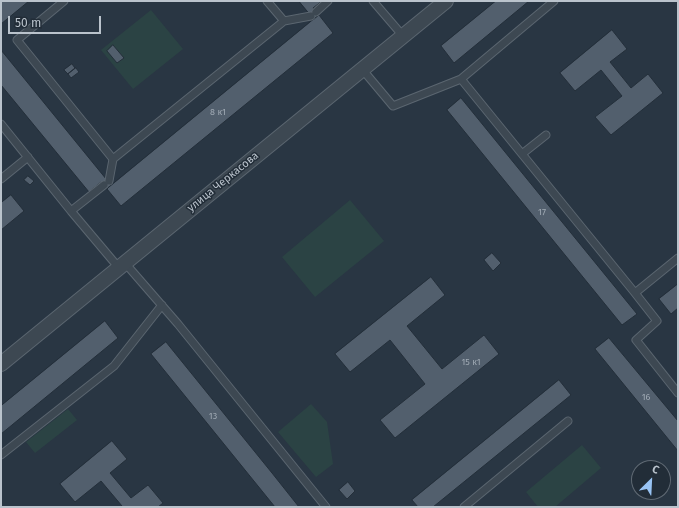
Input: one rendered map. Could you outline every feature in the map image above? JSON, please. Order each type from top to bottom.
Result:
[{"type":"street","name":"улица Черкасова","points":[[1,364],[446,1]]},
{"type":"lane","points":[[64,1],[17,40],[113,160]]},
{"type":"lane","points":[[268,1],[284,21]]},
{"type":"lane","points":[[72,211],[106,183],[113,160],[284,21],[314,14],[328,1]]},
{"type":"lane","points":[[373,1],[403,36]]},
{"type":"lane","points":[[362,69],[393,106],[461,79],[554,1]]},
{"type":"lane","points":[[461,79],[636,293],[657,321],[636,340],[678,393]]},
{"type":"lane","points":[[1,124],[72,211],[122,265],[162,305],[326,507]]},
{"type":"lane","points":[[522,154],[546,135]]},
{"type":"lane","points":[[1,179],[28,157]]},
{"type":"lane","points":[[636,293],[678,258]]},
{"type":"lane","points":[[1,455],[114,366],[162,305]]},
{"type":"lane","points":[[464,507],[568,421]]},
{"type":"green space","points":[[151,10],[183,49],[133,89],[101,50]]},
{"type":"green space","points":[[350,200],[384,241],[315,297],[282,257]]},
{"type":"green space","points":[[311,404],[327,422],[333,464],[316,477],[278,432]]},
{"type":"green space","points":[[68,409],[77,420],[35,453],[26,442]]},
{"type":"green space","points":[[582,445],[601,468],[555,507],[538,507],[526,492]]},
{"type":"building","points":[[1,1],[29,1],[1,24]]},
{"type":"building","points":[[299,1],[322,1],[313,8],[319,15],[314,19]]},
{"type":"building","points":[[496,1],[529,1],[454,63],[441,46]]},
{"type":"building","points":[[319,15],[333,33],[121,206],[107,189]]},
{"type":"building","points":[[612,30],[627,49],[610,62],[631,88],[648,74],[663,93],[611,135],[595,117],[622,96],[601,70],[575,91],[560,73]]},
{"type":"building","points":[[113,45],[124,58],[117,63],[107,51]]},
{"type":"building","points":[[1,50],[111,185],[107,189],[101,182],[89,192],[1,85]]},
{"type":"building","points":[[72,64],[75,68],[68,74],[64,70]]},
{"type":"building","points":[[76,68],[79,72],[71,78],[68,74]]},
{"type":"building","points":[[461,98],[637,314],[622,325],[447,110]]},
{"type":"building","points":[[28,176],[34,181],[30,185],[24,180]]},
{"type":"building","points":[[11,195],[24,211],[1,230],[1,203]]},
{"type":"building","points":[[492,253],[501,263],[493,271],[484,260]]},
{"type":"building","points":[[431,277],[445,295],[407,326],[442,369],[484,335],[499,354],[395,438],[380,420],[425,384],[390,340],[350,372],[335,354]]},
{"type":"building","points":[[678,284],[678,308],[671,314],[659,299]]},
{"type":"building","points":[[105,321],[118,338],[1,434],[1,406]]},
{"type":"building","points":[[609,338],[678,421],[678,451],[595,349]]},
{"type":"building","points":[[166,342],[299,507],[275,507],[151,354]]},
{"type":"building","points":[[559,380],[571,395],[433,507],[418,507],[412,500]]},
{"type":"building","points":[[112,441],[127,459],[110,473],[131,498],[148,485],[163,503],[158,507],[121,507],[122,506],[101,481],[75,502],[60,484]]},
{"type":"building","points":[[348,482],[355,491],[347,499],[339,490]]}]
